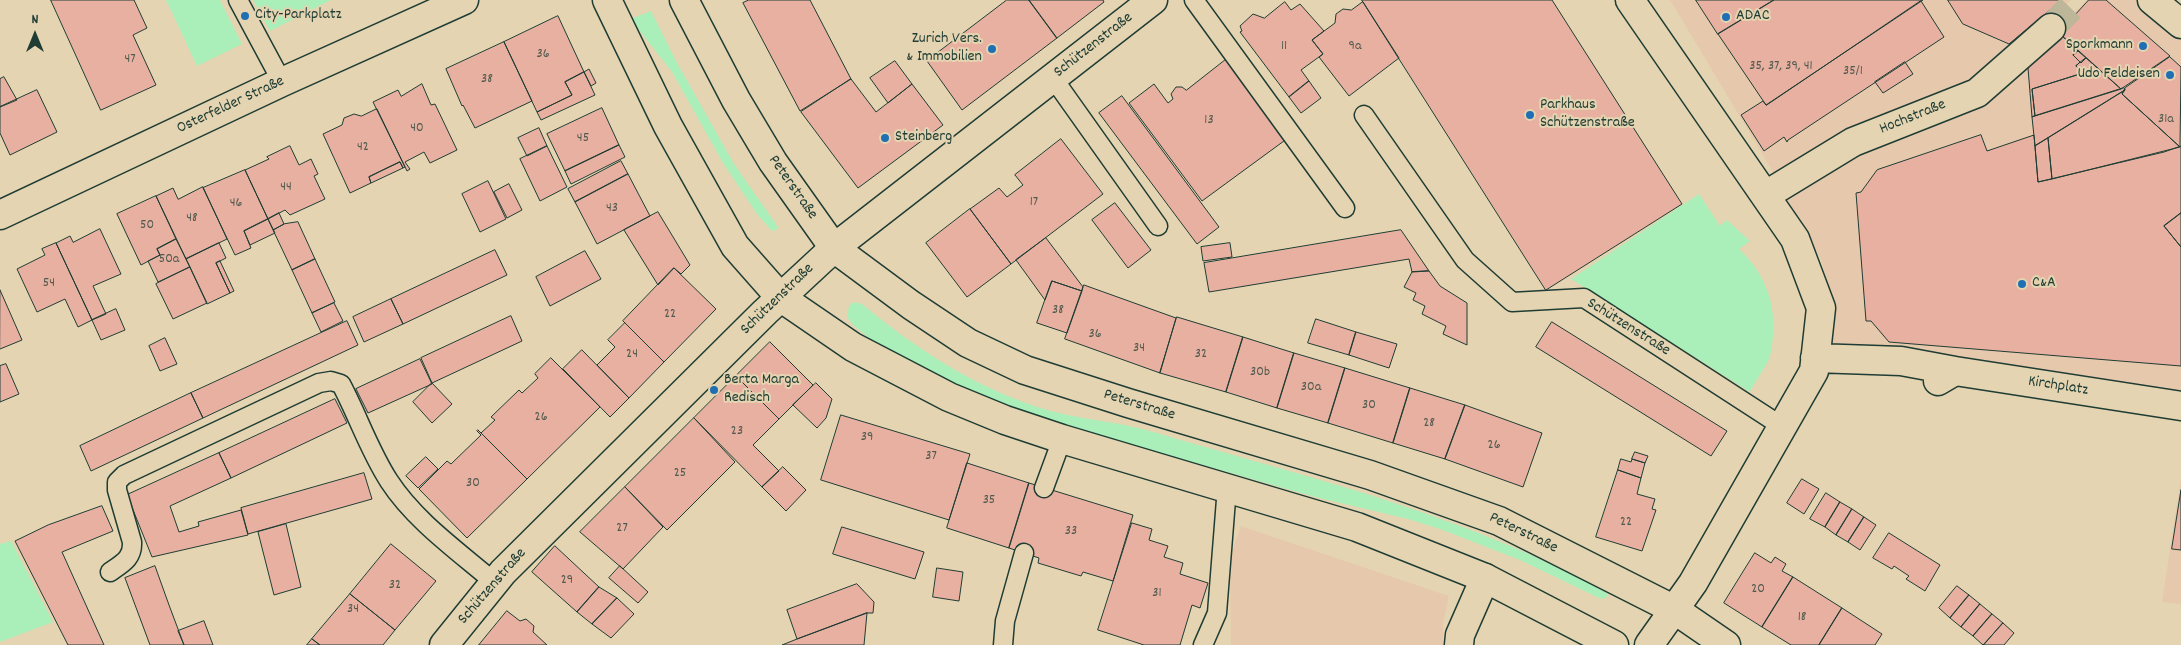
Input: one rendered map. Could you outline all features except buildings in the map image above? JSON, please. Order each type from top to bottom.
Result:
[{"type":"main road","name":"Osterfelder Straße","points":[[0,215],[282,82],[464,0]]},
{"type":"main road","points":[[607,0],[668,126],[736,246],[780,297],[869,356],[949,397],[1005,420],[1062,439],[1357,527],[1485,578],[1614,645]]},
{"type":"main road","name":"Peterstraße","points":[[684,0],[736,100],[773,162],[834,248],[968,343],[1025,370],[1128,403],[1370,475],[1498,521],[1674,610],[1726,645]]},
{"type":"main road","name":"Schützenstraße","points":[[444,645],[494,582],[780,297],[834,248],[1153,0]]},
{"type":"main road","points":[[1630,0],[1795,239],[1821,308],[1814,371],[1707,561],[1650,645]]},
{"type":"main road","points":[[2152,0],[2181,24]]},
{"type":"main road","name":"Hochstraße","points":[[1766,195],[1853,142],[1977,93],[2051,28]]},
{"type":"main road","name":"Kirchplatz","points":[[1815,358],[1901,362],[1947,376],[2181,406]]},
{"type":"main road","points":[[1460,645],[1460,635],[1485,578]]},
{"type":"lane","points":[[238,0],[282,82]]},
{"type":"lane","points":[[1194,0],[1345,208]]},
{"type":"lane","points":[[1053,78],[1158,226]]},
{"type":"lane","name":"Schützenstraße","points":[[1364,115],[1465,260],[1512,302],[1584,298],[1782,427]]},
{"type":"lane","points":[[110,572],[129,559],[133,551],[117,490],[117,482],[124,475],[319,382],[331,381],[341,384],[371,450],[399,494],[423,520],[494,582]]},
{"type":"lane","points":[[1044,488],[1062,439]]},
{"type":"lane","points":[[1203,645],[1216,613],[1226,487]]},
{"type":"lane","points":[[1003,645],[1005,622],[1024,553]]},
{"type":"shaded area","points":[[1670,0],[2071,0],[1970,88],[1779,182]]},
{"type":"shaded area","points":[[2087,0],[2138,0],[2181,37],[2181,395],[1828,350],[1831,294],[1821,259],[1781,196],[1858,150],[1979,102]]},
{"type":"shaded area","points":[[2181,476],[2181,604],[2162,602]]},
{"type":"shaded area","points":[[1241,526],[1449,596],[1443,624],[1443,645],[1231,645],[1230,556]]},
{"type":"green space","points":[[166,0],[220,0],[242,44],[197,66]]},
{"type":"green space","points":[[253,0],[331,0],[270,31]]},
{"type":"green space","points":[[651,11],[676,61],[734,164],[776,224],[778,228],[776,230],[772,231],[757,214],[723,163],[672,72],[636,26],[633,18]]},
{"type":"green space","points":[[1699,194],[1720,226],[1727,220],[1750,241],[1739,249],[1762,278],[1770,300],[1773,323],[1771,353],[1750,392],[1571,279]]},
{"type":"green space","points":[[853,302],[862,304],[905,337],[951,368],[1000,393],[1025,403],[1062,414],[1153,432],[1342,486],[1451,522],[1504,543],[1556,567],[1607,593],[1607,596],[1604,599],[1599,598],[1520,560],[1440,529],[1408,519],[1315,497],[1069,427],[999,404],[958,387],[876,344],[852,324],[847,317],[849,306]]},
{"type":"green space","points":[[11,541],[53,622],[0,642],[0,544]]},
{"type":"tunnel","points":[[2051,28],[2078,0]]},
{"type":"place","name":"City-Parkplatz","points":[[245,16]]},
{"type":"place","name":"ADAC","points":[[1726,17]]},
{"type":"place","name":"Sporkmann","points":[[2143,46]]},
{"type":"place","name":"Zurich Vers. & Immobilien","points":[[992,49]]},
{"type":"place","name":"Udo Feldeisen","points":[[2170,75]]},
{"type":"place","name":"Parkhaus Schützenstraße","points":[[1530,115]]},
{"type":"place","name":"Steinberg","points":[[885,138]]},
{"type":"place","name":"C&A","points":[[2022,284]]},
{"type":"place","name":"Berta Marga Redisch","points":[[714,390]]}]
